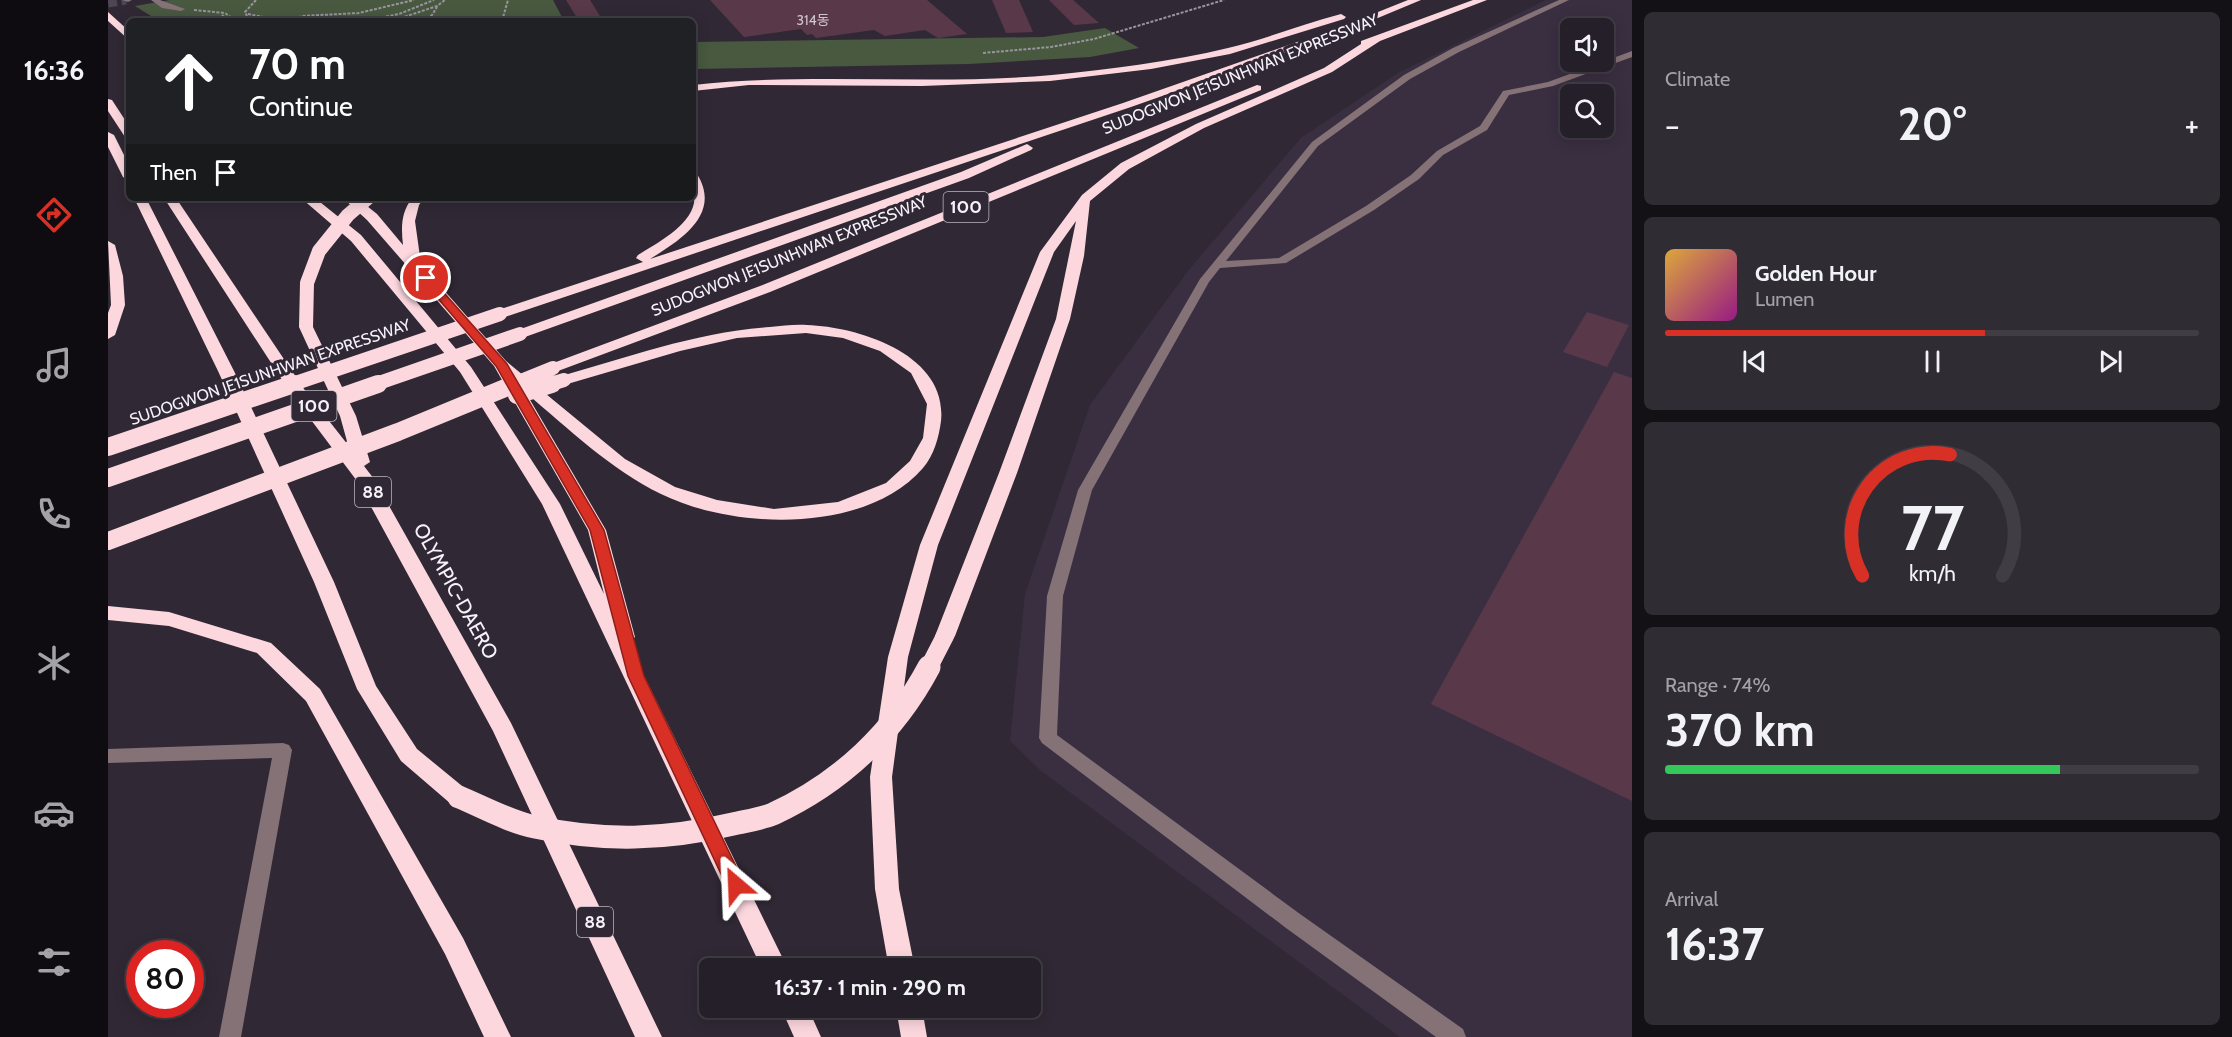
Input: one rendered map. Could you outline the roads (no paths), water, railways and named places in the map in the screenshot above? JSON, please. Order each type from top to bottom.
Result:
[{"type":"highway","points":[[696,82],[922,83],[1050,78],[1140,67],[1230,51],[1394,0]]},
{"type":"highway","name":"SUDOGWON JE1SUNHWAN EXPRESSWAY","points":[[108,447],[1127,105],[1346,28],[1416,0]]},
{"type":"highway","name":"SUDOGWON JE1SUNHWAN EXPRESSWAY","points":[[559,374],[1377,39],[1482,0]]},
{"type":"highway","points":[[109,17],[126,28]]},
{"type":"highway","points":[[109,17],[126,34]]},
{"type":"highway","points":[[900,958],[887,889],[881,777],[898,657],[929,545],[1047,252],[1086,198],[1125,166],[1200,126],[1328,70],[1377,39]]},
{"type":"highway","points":[[696,88],[749,82]]},
{"type":"highway","points":[[108,102],[126,130]]},
{"type":"highway","name":"SUDOGWON JE1SUNHWAN EXPRESSWAY","points":[[108,478],[965,175],[1127,105]]},
{"type":"highway","points":[[108,135],[126,171]]},
{"type":"highway","points":[[616,275],[672,241],[690,224],[700,202],[696,181]]},
{"type":"highway","points":[[141,201],[231,381],[324,582],[367,689],[409,755],[459,797],[533,827],[617,839],[695,833],[771,815],[831,782],[873,746],[916,691],[945,636],[1008,473],[1063,319],[1077,256],[1086,198]]},
{"type":"highway","name":"OLYMPIC-DAERO","points":[[172,201],[298,392],[365,479],[503,729],[649,1037]]},
{"type":"highway","points":[[311,201],[356,238],[466,370],[551,504],[636,676],[770,958]]},
{"type":"highway","points":[[108,541],[398,432],[559,374],[737,334],[806,329],[846,333],[885,348],[917,370],[935,404],[931,438],[917,464],[892,487],[841,508],[774,515],[716,506],[669,491],[619,463],[501,364],[372,217],[353,201]]},
{"type":"highway","points":[[364,201],[348,215],[319,251],[308,283],[306,327],[348,416],[365,479]]},
{"type":"highway","points":[[414,265],[408,225],[416,201]]},
{"type":"highway","points":[[108,246],[116,276],[118,305],[108,335]]},
{"type":"highway","points":[[501,364],[597,530],[636,676]]},
{"type":"highway","points":[[108,613],[169,619],[264,648],[313,695],[454,946],[498,1037]]},
{"type":"highway","points":[[799,1018],[808,1037]]},
{"type":"highway","points":[[911,1018],[914,1037]]},
{"type":"street","points":[[155,0],[165,6],[181,9]]},
{"type":"street","points":[[1455,1037],[1293,921],[1048,738],[1055,596],[1085,490],[1204,281],[1315,144],[1407,77],[1456,50],[1565,0]]},
{"type":"street","points":[[1217,265],[1282,261],[1370,208],[1415,177],[1440,153],[1484,128],[1506,93],[1550,84],[1632,54]]},
{"type":"street","points":[[108,756],[283,750],[230,1037]]},
{"type":"tunnel","points":[[108,3],[126,0]]}]
